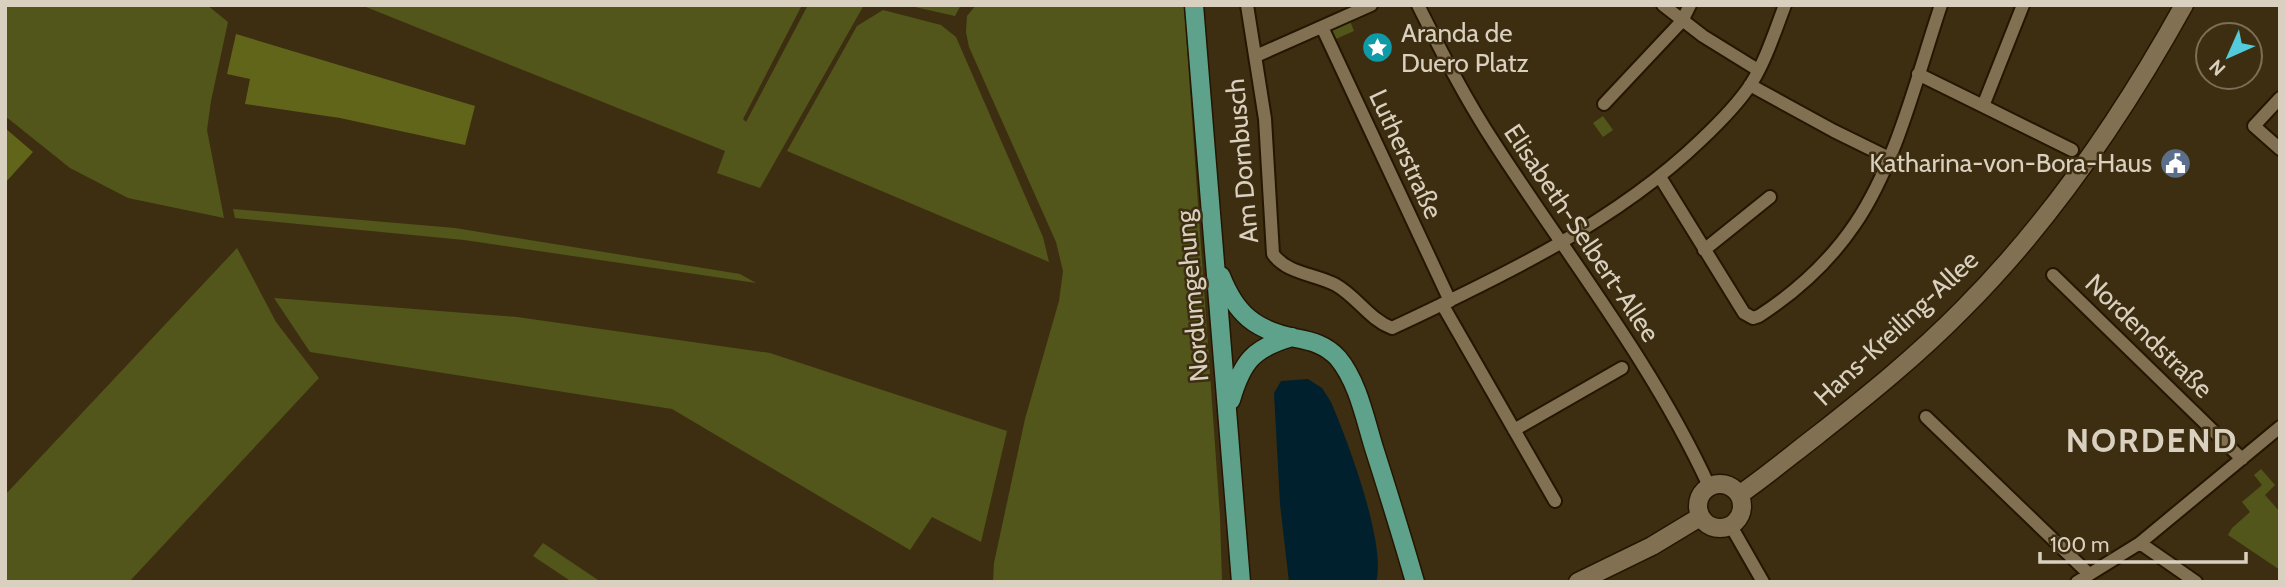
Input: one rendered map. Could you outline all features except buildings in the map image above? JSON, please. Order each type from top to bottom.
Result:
[{"type":"main road","name":"Nordumgehung","points":[[1194,5],[1241,582]]},
{"type":"main road","points":[[1214,260],[1230,298],[1239,311],[1258,326],[1321,345],[1332,352],[1347,371],[1415,582]]},
{"type":"main road","points":[[1228,410],[1237,378],[1244,366],[1261,348],[1292,337]]},
{"type":"street","name":"Am Dornbusch","points":[[1247,5],[1265,119],[1273,254],[1279,262],[1337,286],[1380,323],[1392,328],[1446,303]]},
{"type":"street","points":[[1256,56],[1371,5]]},
{"type":"street","name":"Elisabeth-Selbert-Allee","points":[[1418,5],[1462,92],[1675,418],[1709,486]]},
{"type":"street","points":[[1663,5],[1728,53],[1758,70]]},
{"type":"street","points":[[1604,104],[1682,21],[1690,5]]},
{"type":"street","points":[[1446,303],[1561,241],[1630,199],[1660,177],[1713,129],[1750,85],[1785,5]]},
{"type":"street","points":[[1660,177],[1744,313],[1753,318],[1759,316],[1800,285],[1840,244],[1869,200],[1889,158],[1941,5]]},
{"type":"street","points":[[1983,106],[2023,5]]},
{"type":"street","name":"Hans-Kreiling-Allee","points":[[1739,495],[1840,417],[1963,309],[2036,227],[2106,134],[2184,5]]},
{"type":"street","name":"Lutherstraße","points":[[1322,27],[1446,303],[1555,501]]},
{"type":"street","points":[[1918,74],[2072,150]]},
{"type":"street","points":[[1750,85],[1889,158]]},
{"type":"street","points":[[2280,98],[2254,126],[2280,149]]},
{"type":"street","points":[[1704,250],[1770,197]]},
{"type":"street","name":"Nordendstraße","points":[[2053,275],[2242,459]]},
{"type":"street","points":[[1514,430],[1622,368]]},
{"type":"street","points":[[1926,417],[2090,574]]},
{"type":"street","points":[[2077,582],[2140,542],[2280,427]]},
{"type":"street","points":[[1725,485],[1739,495],[1742,508],[1737,521],[1731,526],[1714,528],[1700,517],[1697,503],[1709,486],[1725,485]]},
{"type":"street","points":[[1578,582],[1652,546],[1700,517]]},
{"type":"street","points":[[1731,526],[1763,582]]},
{"type":"street","points":[[2140,542],[2196,582]]},
{"type":"green space","points":[[5,5],[207,5],[228,22],[207,130],[224,218],[128,198],[70,168],[5,116]]},
{"type":"green space","points":[[361,5],[802,5],[743,119],[746,122],[808,5],[864,5],[760,188],[717,173],[725,151]]},
{"type":"green space","points":[[906,5],[961,5],[955,16]]},
{"type":"green space","points":[[976,5],[1184,5],[1220,516],[1222,582],[993,582],[994,563],[1025,419],[1059,301],[1063,271],[1056,242],[969,47],[967,16]]},
{"type":"green space","points":[[883,10],[941,25],[956,37],[1043,237],[1049,262],[787,151],[857,26]]},
{"type":"green space","points":[[1348,16],[1354,31],[1329,42],[1322,28]]},
{"type":"green space","points":[[1603,116],[1613,130],[1603,137],[1593,123]]},
{"type":"green space","points":[[233,209],[455,228],[740,274],[756,283],[464,240],[235,218]]},
{"type":"green space","points":[[237,248],[276,322],[319,378],[129,582],[5,582],[5,495]]},
{"type":"green space","points":[[274,298],[517,317],[770,353],[1007,431],[981,542],[932,517],[910,550],[672,409],[310,352]]},
{"type":"green space","points":[[2261,469],[2275,485],[2265,495],[2280,512],[2280,570],[2228,535],[2250,512],[2242,502],[2262,485],[2254,475]]},
{"type":"green space","points":[[543,543],[601,582],[572,582],[533,556]]},
{"type":"shaded area","points":[[236,34],[475,106],[465,145],[340,118],[245,104],[250,79],[227,74]]},
{"type":"shaded area","points":[[5,128],[33,152],[5,183]]},
{"type":"water","points":[[1308,379],[1322,388],[1331,402],[1355,465],[1376,543],[1376,582],[1289,582],[1280,504],[1274,393],[1281,381]]},
{"type":"place","name":"Aranda de Duero Platz","points":[[1378,48]]},
{"type":"place","name":"Katharina-von-Bora-Haus","points":[[2175,163]]},
{"type":"district","name":"NORDEND","points":[[2152,440]]}]
